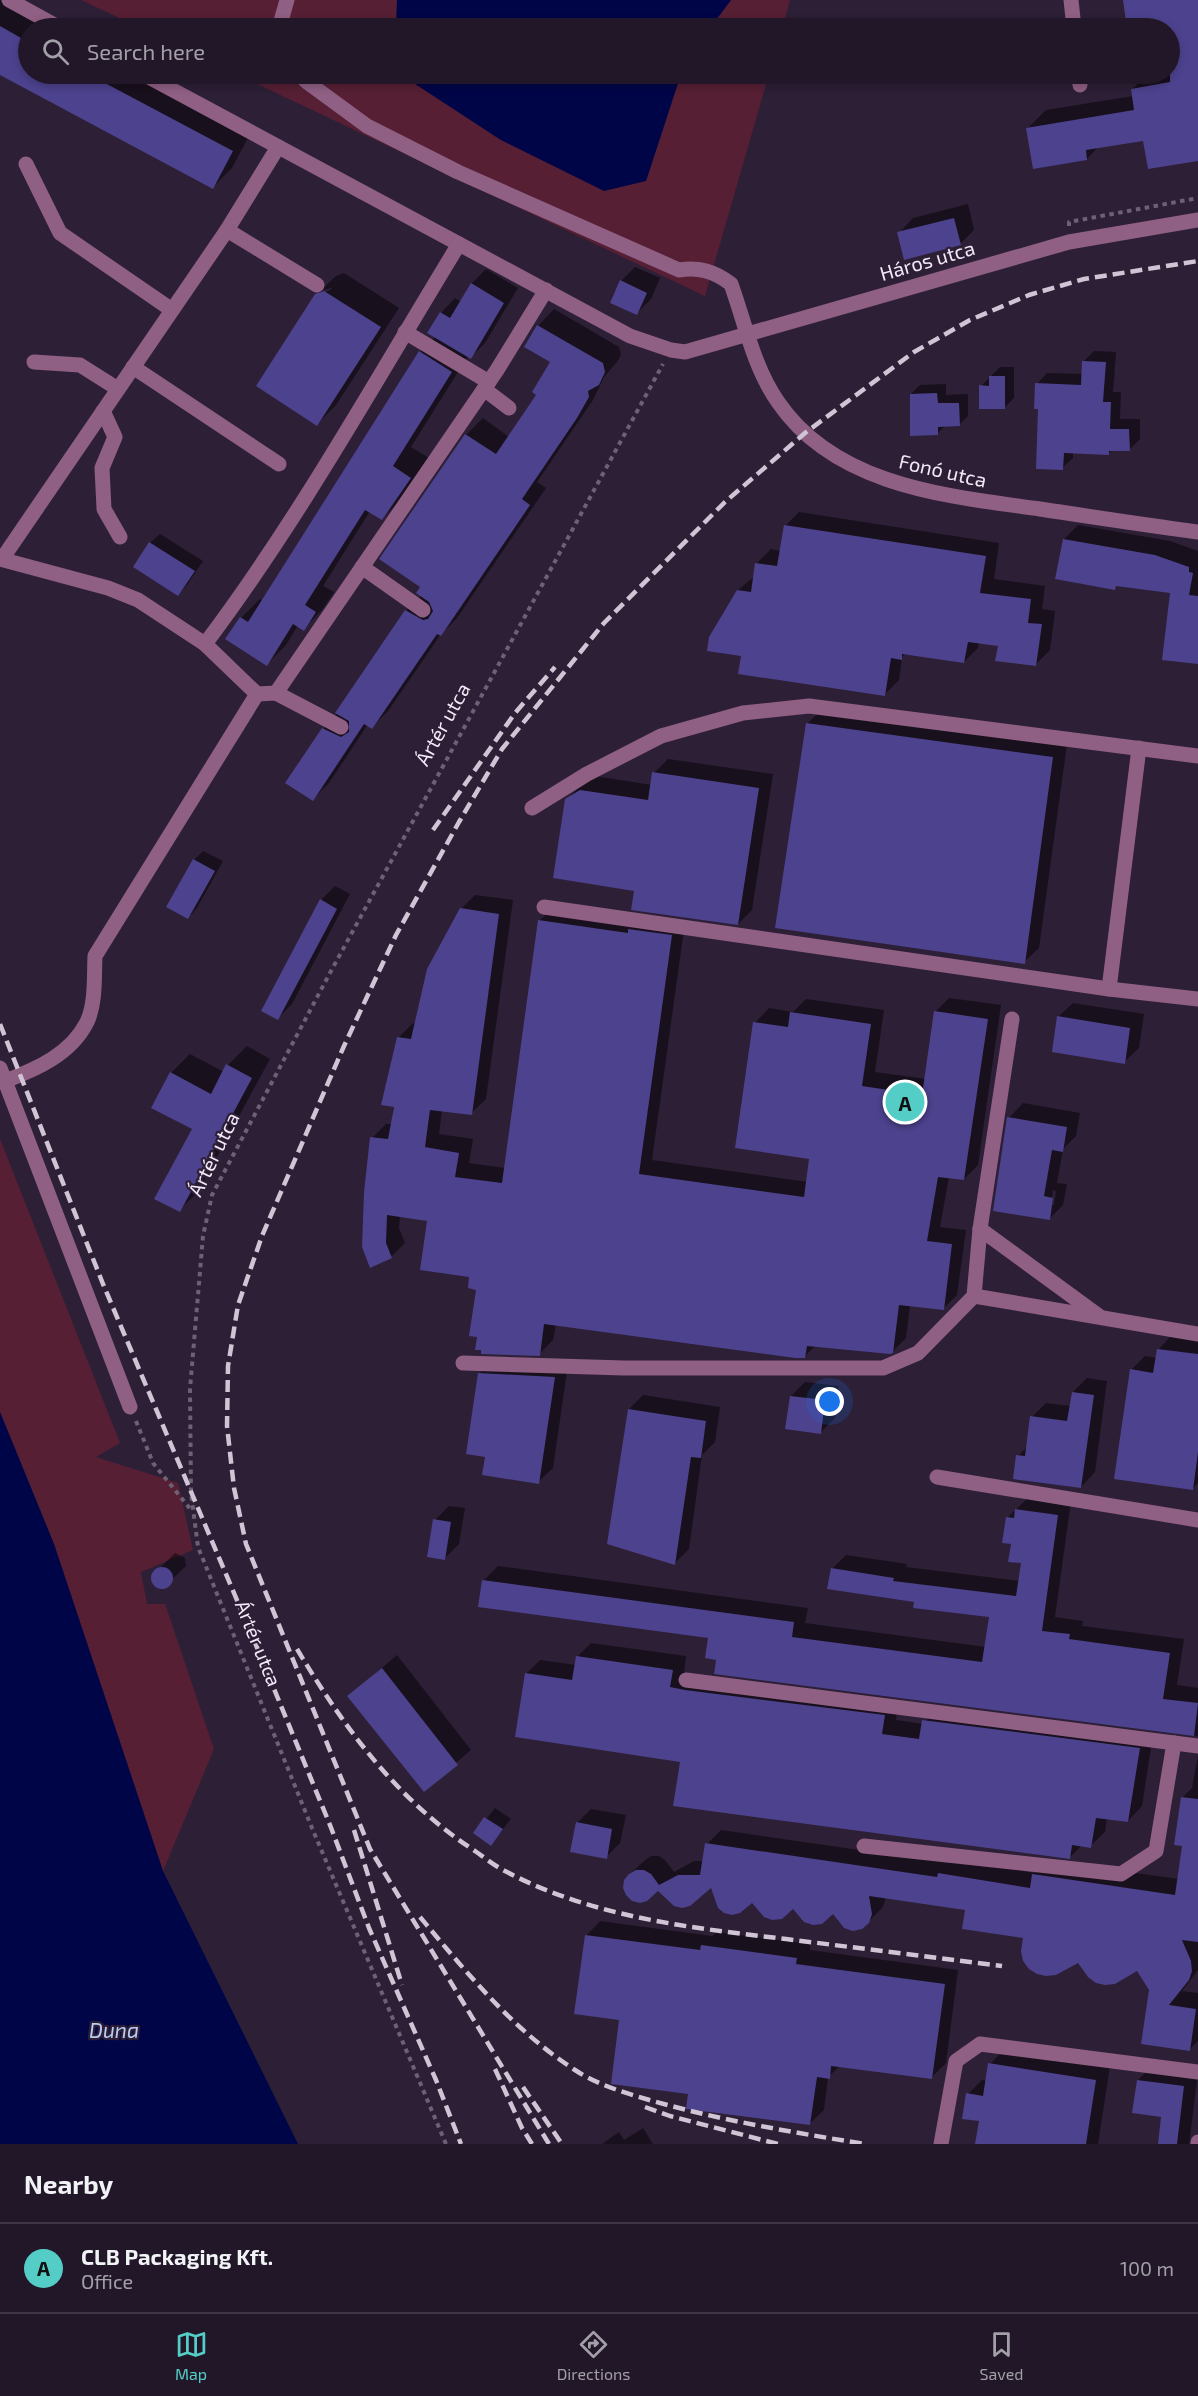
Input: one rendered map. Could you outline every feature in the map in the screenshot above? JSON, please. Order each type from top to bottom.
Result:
[{"type":"street","points":[[9,0],[42,18]]},
{"type":"street","points":[[282,18],[287,0]]},
{"type":"street","points":[[1071,0],[1073,18]]},
{"type":"street","points":[[161,84],[630,336],[671,350]]},
{"type":"street","name":"Fonó utca","points":[[310,84],[367,126],[458,172],[679,270],[697,267],[721,276],[731,284],[760,372],[778,403],[818,443],[837,457],[860,469],[912,487],[955,497],[1198,532]]},
{"type":"street","points":[[278,147],[227,230],[1,559],[108,588],[138,600],[204,644],[257,694],[276,693],[341,727]]},
{"type":"street","points":[[26,164],[60,232],[172,310]]},
{"type":"street","name":"Háros utca","points":[[671,350],[685,352],[749,335],[1069,242],[1198,220]]},
{"type":"street","points":[[227,230],[317,285]]},
{"type":"street","points":[[204,644],[234,605],[309,492],[459,244]]},
{"type":"street","points":[[276,693],[486,386],[546,290]]},
{"type":"street","points":[[405,332],[486,386],[509,408]]},
{"type":"street","points":[[34,362],[80,365],[118,389]]},
{"type":"street","points":[[134,367],[279,464]]},
{"type":"street","points":[[103,411],[115,437],[102,468],[104,509],[120,537]]},
{"type":"street","points":[[363,567],[423,610]]},
{"type":"street","points":[[130,1407],[2,1075],[57,1057],[73,1042],[88,1021],[93,992],[95,956],[257,694]]},
{"type":"street","points":[[532,808],[587,774],[661,736],[743,713],[809,706],[1198,756]]},
{"type":"street","points":[[1109,988],[1139,748]]},
{"type":"street","points":[[544,907],[1198,999]]},
{"type":"street","points":[[463,1363],[624,1368],[883,1368],[918,1353],[974,1296],[980,1229],[1012,1019]]},
{"type":"street","points":[[980,1229],[1102,1318]]},
{"type":"street","points":[[974,1296],[1198,1334]]},
{"type":"street","points":[[937,1477],[1198,1520]]},
{"type":"street","points":[[686,1680],[1198,1746]]},
{"type":"street","points":[[864,1846],[1121,1874],[1156,1851],[1174,1743]]},
{"type":"street","points":[[941,2144],[956,2061],[980,2044],[1198,2072]]},
{"type":"path","name":"Ártér utca","points":[[447,2144],[312,1828],[198,1547],[192,1511],[190,1377],[203,1236],[212,1195],[336,960],[671,350]]},
{"type":"path","points":[[130,1407],[153,1463],[192,1511]]},
{"type":"shaded area","points":[[81,0],[397,0],[396,18],[120,18]]},
{"type":"shaded area","points":[[731,0],[790,0],[785,18],[718,18]]},
{"type":"shaded area","points":[[257,84],[415,84],[501,140],[646,181],[678,84],[766,84],[705,296]]},
{"type":"shaded area","points":[[0,1139],[120,1443],[96,1457],[178,1483],[193,1550],[141,1572],[147,1604],[165,1604],[214,1749],[163,1871],[54,1544],[0,1412]]},
{"type":"water","points":[[397,0],[731,0],[718,18],[396,18]]},
{"type":"water","points":[[415,84],[678,84],[646,181],[604,191],[501,140]]},
{"type":"water","name":"Duna","points":[[0,1412],[54,1544],[163,1871],[298,2144],[0,2144]]},
{"type":"building","points":[[1123,0],[1198,0],[1198,161],[1148,169],[1143,141],[1086,150],[1087,160],[1033,169],[1026,128],[1134,110],[1131,89],[1159,84],[1180,84],[1180,18],[1126,18]]},
{"type":"building","points":[[0,26],[18,36],[18,84],[107,84],[233,151],[213,189],[0,75]]},
{"type":"building","points":[[954,218],[961,245],[904,260],[897,232]]},
{"type":"building","points":[[620,280],[647,293],[637,315],[610,303]]},
{"type":"building","points":[[471,283],[504,303],[471,359],[427,333],[440,312],[450,318]]},
{"type":"building","points":[[324,291],[381,327],[317,426],[256,386],[315,294]]},
{"type":"building","points":[[537,325],[603,363],[605,372],[599,385],[588,391],[589,397],[577,418],[522,499],[530,505],[441,636],[437,634],[372,729],[364,724],[313,801],[285,783],[322,728],[341,737],[349,732],[349,721],[335,713],[405,610],[423,620],[428,619],[433,611],[429,602],[416,593],[420,587],[379,559],[465,434],[496,454],[536,395],[532,392],[550,362],[524,347]]},
{"type":"building","points":[[419,351],[452,372],[393,466],[411,478],[382,520],[365,510],[305,605],[316,612],[304,631],[293,624],[267,666],[225,639],[240,617],[248,622]]},
{"type":"building","points":[[1082,361],[1106,362],[1103,402],[1111,402],[1110,429],[1129,429],[1130,451],[1109,451],[1109,455],[1064,453],[1063,470],[1036,469],[1038,409],[1034,409],[1035,383],[1081,385]]},
{"type":"building","points":[[989,376],[1005,376],[1005,409],[979,409],[979,385],[989,386]]},
{"type":"building","points":[[937,393],[938,403],[959,403],[960,426],[938,427],[938,435],[910,436],[910,394]]},
{"type":"building","points":[[784,525],[986,556],[980,593],[1031,599],[1028,623],[1042,624],[1036,666],[995,661],[998,646],[968,642],[964,663],[902,654],[902,660],[891,658],[885,696],[738,674],[741,656],[707,651],[709,637],[737,590],[751,592],[755,563],[777,566]]},
{"type":"building","points":[[1063,539],[1155,555],[1189,567],[1189,572],[1193,573],[1189,595],[1198,596],[1198,664],[1162,660],[1170,593],[1116,586],[1115,590],[1055,579]]},
{"type":"building","points":[[149,542],[195,571],[178,596],[133,567]]},
{"type":"building","points":[[806,723],[1053,757],[1025,964],[775,928]]},
{"type":"building","points":[[652,772],[759,788],[738,925],[631,910],[634,891],[553,878],[565,799],[580,790],[648,800]]},
{"type":"building","points":[[193,859],[215,871],[188,919],[166,907]]},
{"type":"building","points":[[320,899],[337,909],[278,1020],[261,1011]]},
{"type":"building","points":[[460,908],[499,914],[472,1115],[430,1110],[425,1147],[459,1153],[455,1177],[502,1183],[538,920],[628,933],[628,929],[672,935],[639,1174],[804,1197],[809,1159],[735,1148],[753,1022],[788,1027],[790,1012],[871,1024],[862,1086],[922,1095],[934,1011],[988,1019],[964,1180],[938,1177],[927,1241],[952,1244],[944,1310],[899,1305],[893,1353],[890,1354],[807,1346],[805,1358],[795,1358],[544,1324],[540,1356],[481,1354],[481,1350],[475,1350],[477,1337],[469,1336],[476,1290],[468,1288],[469,1277],[420,1270],[427,1221],[387,1215],[386,1243],[392,1258],[370,1268],[362,1247],[364,1192],[370,1137],[388,1139],[394,1107],[381,1105],[397,1037],[411,1039],[427,969]]},
{"type":"building","points":[[1057,1016],[1130,1028],[1125,1064],[1052,1052]]},
{"type":"building","points":[[226,1064],[252,1078],[180,1212],[154,1199],[192,1129],[151,1108],[170,1072],[211,1094]]},
{"type":"building","points":[[1007,1117],[1067,1127],[1063,1152],[1052,1150],[1044,1196],[1053,1198],[1050,1220],[993,1211]]},
{"type":"building","points":[[1157,1349],[1198,1354],[1198,1452],[1193,1490],[1114,1479],[1130,1369],[1153,1373]]},
{"type":"building","points":[[478,1373],[555,1377],[539,1484],[482,1475],[485,1457],[466,1454]]},
{"type":"building","points":[[1072,1392],[1094,1395],[1081,1488],[1013,1479],[1016,1455],[1025,1456],[1030,1416],[1067,1421]]},
{"type":"building","points":[[790,1396],[825,1400],[821,1434],[785,1429]]},
{"type":"building","points":[[628,1409],[706,1421],[701,1458],[691,1457],[675,1565],[607,1544]]},
{"type":"building","points":[[1015,1509],[1058,1515],[1042,1631],[1070,1634],[1069,1639],[1170,1653],[1163,1699],[1198,1703],[1194,1736],[714,1674],[716,1660],[705,1658],[708,1638],[478,1607],[482,1580],[794,1622],[792,1637],[982,1662],[989,1617],[913,1608],[914,1602],[827,1589],[831,1568],[894,1578],[893,1581],[1016,1596],[1021,1563],[1008,1562],[1011,1544],[1002,1543],[1006,1517],[1014,1518]]},
{"type":"building","points":[[433,1519],[451,1522],[445,1560],[427,1557]]},
{"type":"building","points":[[162,1567],[170,1570],[173,1578],[170,1586],[162,1589],[154,1586],[151,1578],[154,1570]]},
{"type":"building","points":[[576,1656],[673,1670],[670,1687],[685,1690],[885,1715],[882,1734],[919,1739],[922,1720],[1140,1748],[1128,1822],[1096,1818],[1091,1848],[1072,1845],[1070,1859],[673,1806],[680,1762],[515,1737],[525,1673],[572,1680]]},
{"type":"building","points":[[382,1668],[458,1765],[424,1792],[347,1696]]},
{"type":"building","points":[[1181,1797],[1198,1799],[1198,1942],[1182,1940],[1191,1961],[1192,1971],[1189,1980],[1169,2005],[1196,2009],[1190,2051],[1141,2044],[1149,1990],[1137,1971],[1115,1984],[1105,1985],[1096,1983],[1088,1977],[1078,1963],[1056,1975],[1037,1974],[1023,1961],[1021,1951],[1023,1938],[962,1929],[965,1910],[869,1896],[872,1914],[869,1923],[862,1929],[853,1931],[844,1928],[833,1914],[822,1924],[813,1925],[804,1922],[793,1909],[782,1919],[772,1920],[764,1917],[752,1903],[740,1913],[732,1915],[724,1913],[718,1908],[711,1888],[690,1906],[682,1908],[674,1906],[658,1891],[647,1901],[640,1903],[632,1901],[623,1888],[624,1880],[636,1870],[644,1870],[651,1874],[659,1885],[678,1875],[700,1875],[705,1843],[937,1877],[938,1873],[1030,1888],[1032,1874],[1175,1895],[1182,1846],[1174,1845]]},
{"type":"building","points":[[484,1817],[503,1829],[491,1846],[473,1833]]},
{"type":"building","points":[[576,1822],[612,1829],[607,1859],[570,1852]]},
{"type":"building","points":[[585,1935],[700,1950],[701,1945],[797,1958],[796,1964],[945,1984],[932,2079],[831,2066],[830,2079],[817,2077],[810,2125],[686,2109],[688,2094],[611,2084],[619,2020],[574,2014]]},
{"type":"building","points":[[988,2063],[1096,2080],[1086,2144],[975,2144],[979,2121],[962,2119],[966,2093],[983,2096]]},
{"type":"building","points":[[1137,2080],[1184,2086],[1177,2144],[1158,2144],[1161,2117],[1132,2113]]},
{"type":"railway","points":[[549,2144],[370,1849],[246,1544],[234,1488],[227,1426],[228,1366],[238,1305],[262,1236],[344,1046],[396,935],[502,749],[604,623],[725,502],[805,433],[914,352],[970,320],[1029,295],[1084,279],[1198,261]]},
{"type":"railway","points":[[433,830],[515,713],[555,667]]},
{"type":"railway","points":[[0,1024],[103,1284],[256,1645],[330,1825],[369,1928],[436,2080],[461,2144]]},
{"type":"railway","points":[[297,1649],[354,1735],[397,1786],[447,1831],[497,1867],[538,1887],[607,1910],[678,1925],[1002,1966]]},
{"type":"railway","points":[[354,1830],[402,1985]]},
{"type":"railway","points":[[420,1917],[511,2019],[552,2054],[592,2079],[628,2093],[700,2113],[865,2144]]},
{"type":"railway","points":[[495,2069],[522,2128],[532,2144]]},
{"type":"railway","points":[[523,2087],[562,2144]]},
{"type":"railway","points":[[645,2107],[670,2116],[778,2144]]},
{"type":"place","name":"CLB Packaging Kft.","points":[[905,1102]]}]
